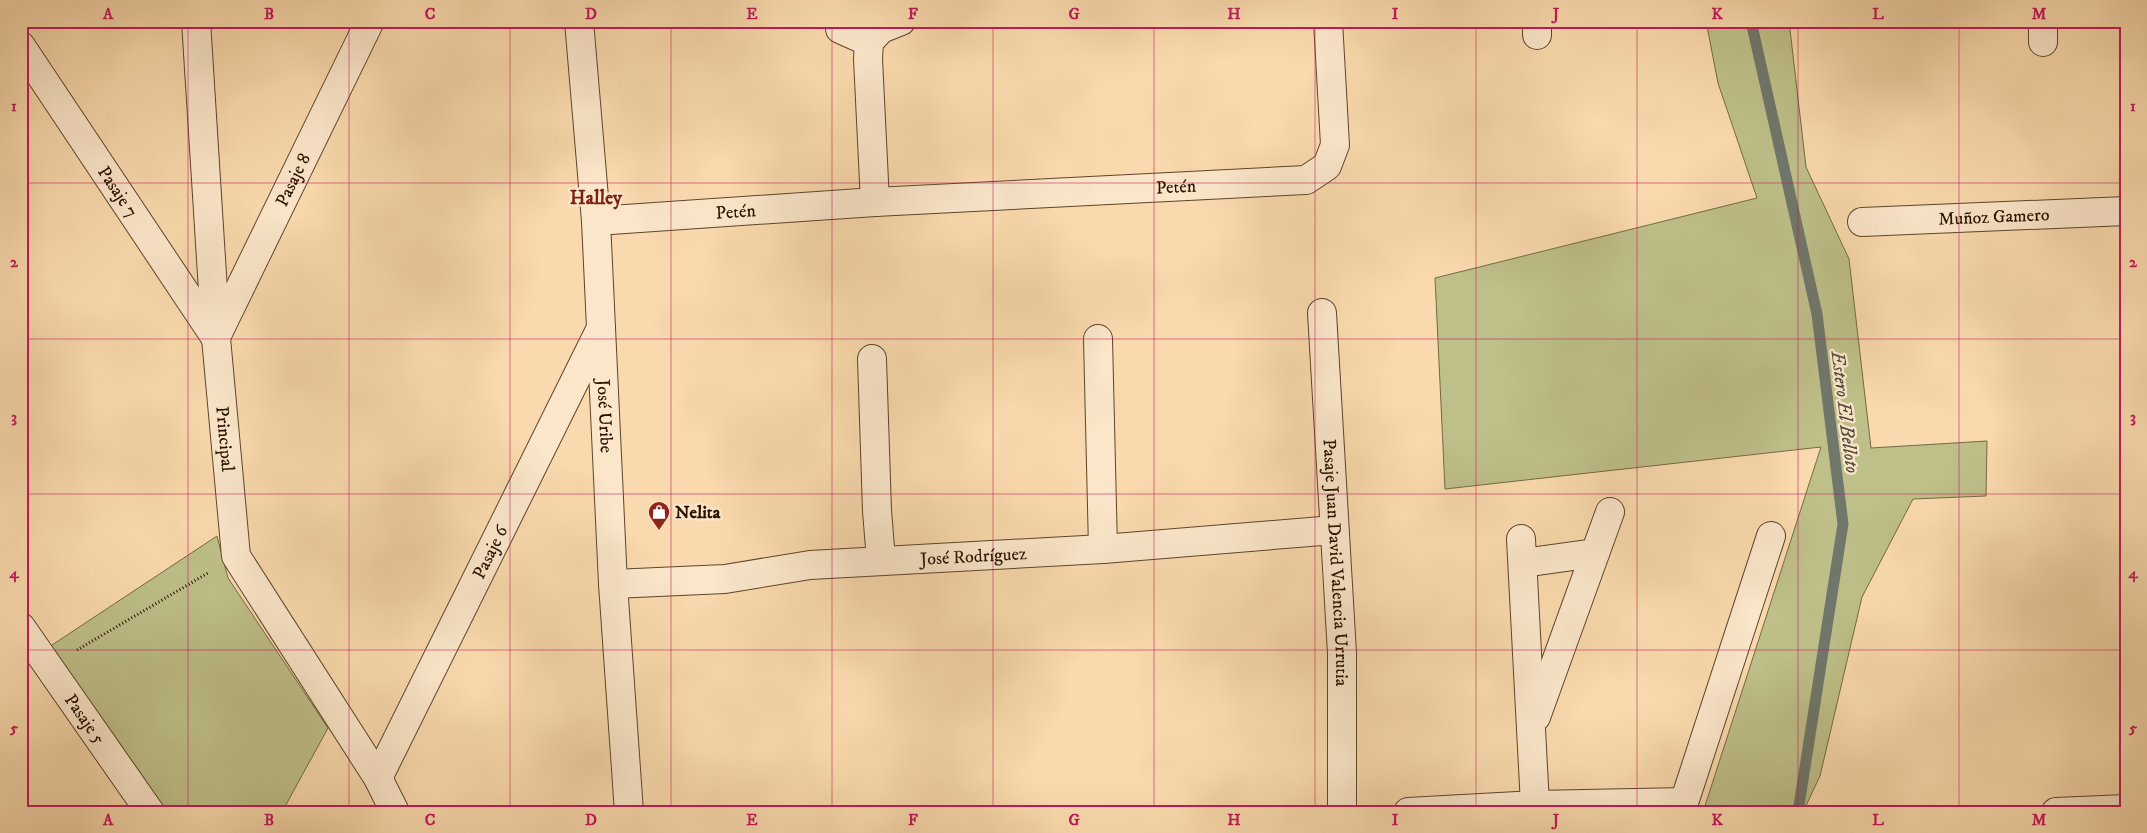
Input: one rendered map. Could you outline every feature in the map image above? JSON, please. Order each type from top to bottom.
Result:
[{"type":"street","name":"Principal","points":[[196,21],[216,338],[236,556],[378,778],[395,812]]},
{"type":"street","name":"Pasaje 8","points":[[216,338],[370,21]]},
{"type":"street","name":"José Uribe","points":[[579,21],[596,221],[614,584],[629,812]]},
{"type":"street","points":[[839,21],[840,29],[870,42]]},
{"type":"street","points":[[876,202],[868,59],[870,42],[880,29],[901,21]]},
{"type":"street","name":"Petén","points":[[596,221],[876,202],[1306,180],[1327,166],[1335,145],[1328,21]]},
{"type":"street","name":"Pasaje 7","points":[[21,46],[216,338]]},
{"type":"street","name":"Muñoz Gamero","points":[[1862,222],[2126,211]]},
{"type":"street","name":"Pasaje Juan David Valencia Urrutia","points":[[1322,313],[1342,653],[1342,812]]},
{"type":"street","name":"Pasaje 6","points":[[378,778],[601,327]]},
{"type":"street","points":[[1098,339],[1103,550]]},
{"type":"street","points":[[872,359],[877,511],[881,560]]},
{"type":"street","points":[[1531,730],[1610,512]]},
{"type":"street","name":"José Rodríguez","points":[[614,584],[725,579],[810,565],[1103,550],[1334,530]]},
{"type":"street","points":[[1425,811],[1535,805],[1682,807],[1771,536]]},
{"type":"street","points":[[1535,805],[1522,551],[1595,553]]},
{"type":"street","name":"Pasaje 5","points":[[21,627],[150,812]]},
{"type":"street","points":[[2056,812],[2126,810]]},
{"type":"path","points":[[49,666],[236,556]]},
{"type":"green space","points":[[1706,21],[1789,21],[1806,167],[1849,259],[1871,448],[1987,441],[1986,496],[1913,499],[1862,597],[1820,776],[1803,812],[1703,812],[1821,447],[1445,489],[1435,278],[1757,198],[1718,83]]},
{"type":"green space","points":[[217,536],[228,578],[328,728],[282,812],[167,812],[49,647]]},
{"type":"waterway","name":"Estero El Belloto","points":[[1751,21],[1817,314],[1843,524],[1798,812]]},
{"type":"place","name":"Nelita","points":[[659,531]]},
{"type":"district","name":"Halley","points":[[596,197]]}]
